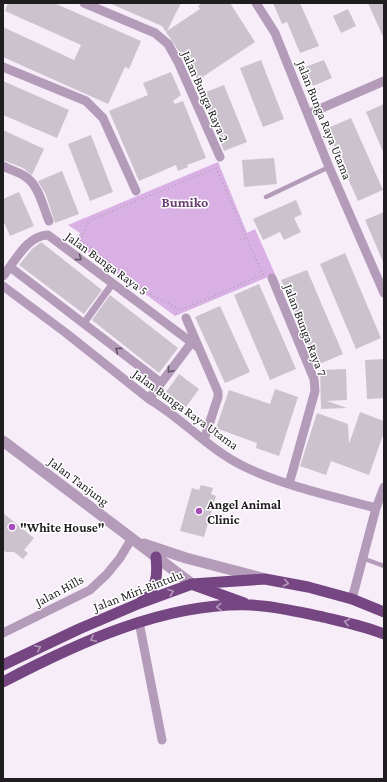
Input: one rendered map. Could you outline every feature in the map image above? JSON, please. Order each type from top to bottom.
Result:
[{"type":"highway","points":[[140,604],[150,593],[156,583],[156,557]]},
{"type":"highway","name":"Jalan Miri-Bintulu","points":[[3,665],[79,629],[192,584],[265,579],[308,587],[352,600],[384,612]]},
{"type":"highway","points":[[192,584],[250,605]]},
{"type":"highway","points":[[3,682],[103,634],[139,622],[177,613],[213,607],[250,605],[284,608],[363,626],[384,634]]},
{"type":"street","name":"Jalan Bunga Raya 2","points":[[84,3],[155,33],[168,44],[178,62],[220,157]]},
{"type":"street","name":"Jalan Bunga Raya Utama","points":[[256,3],[275,33],[329,167],[384,293]]},
{"type":"street","points":[[3,67],[86,101],[103,118],[136,191]]},
{"type":"street","points":[[308,114],[384,81]]},
{"type":"street","points":[[3,166],[25,176],[29,180],[34,186],[49,221]]},
{"type":"street","name":"Jalan Bunga Raya 5","points":[[3,276],[28,243],[36,237],[48,235],[196,345]]},
{"type":"street","points":[[10,267],[160,382]]},
{"type":"street","name":"Jalan Bunga Raya 7","points":[[267,276],[314,379],[315,391],[289,484]]},
{"type":"street","points":[[84,323],[113,283]]},
{"type":"street","name":"Jalan Bunga Raya Utama","points":[[4,290],[66,333],[149,399],[204,440],[243,466],[289,484],[376,508]]},
{"type":"street","points":[[186,318],[196,345],[218,392],[218,397],[204,440]]},
{"type":"street","points":[[149,399],[160,382],[196,345]]},
{"type":"street","name":"Jalan Tanjung","points":[[3,441],[192,584]]},
{"type":"street","points":[[352,600],[376,508],[384,487]]},
{"type":"street","name":"Jalan Tanjung","points":[[135,540],[186,558],[265,579]]},
{"type":"street","name":"Jalan Hills","points":[[3,633],[90,590],[107,574],[135,540]]},
{"type":"street","points":[[139,622],[162,740]]},
{"type":"lane","points":[[266,197],[329,167]]},
{"type":"lane","points":[[362,558],[384,566]]},
{"type":"path","points":[[216,168],[246,237],[267,276],[181,310],[152,295],[80,240],[89,221],[216,168]]},
{"type":"path","points":[[240,240],[246,237]]},
{"type":"shaded area","points":[[218,162],[247,233],[255,229],[275,274],[175,316],[76,243],[80,233],[68,225]]},
{"type":"building","points":[[8,3],[54,3],[141,41],[129,69],[125,67],[108,104],[3,57],[3,27],[74,60],[81,45],[5,11]]},
{"type":"building","points":[[109,3],[181,3],[167,31],[200,9],[198,6],[202,3],[230,3],[255,42],[198,80],[162,26]]},
{"type":"building","points":[[273,3],[300,3],[319,46],[300,53],[287,22],[282,24]]},
{"type":"building","points":[[368,3],[384,3],[384,39]]},
{"type":"building","points":[[348,9],[356,26],[341,33],[333,16]]},
{"type":"building","points":[[261,60],[284,119],[263,127],[240,68]]},
{"type":"building","points":[[324,60],[332,78],[313,86],[305,67]]},
{"type":"building","points":[[171,72],[181,95],[173,101],[175,104],[183,101],[206,158],[187,165],[188,167],[178,171],[176,165],[139,181],[109,111],[148,95],[143,83]]},
{"type":"building","points":[[3,81],[69,110],[57,138],[3,115]]},
{"type":"building","points":[[224,85],[247,142],[224,151],[201,94]]},
{"type":"building","points":[[384,104],[384,154],[366,112]]},
{"type":"building","points":[[351,118],[383,190],[358,201],[326,129]]},
{"type":"building","points":[[3,130],[44,149],[32,175],[23,168],[3,160]]},
{"type":"building","points":[[91,135],[113,192],[90,201],[68,144]]},
{"type":"building","points":[[274,158],[277,184],[244,187],[242,160]]},
{"type":"building","points":[[62,171],[79,214],[55,223],[46,195],[38,181]]},
{"type":"building","points":[[19,192],[34,226],[10,236],[3,220],[3,199]]},
{"type":"building","points":[[296,200],[302,214],[294,218],[301,232],[284,240],[280,232],[263,240],[253,219]]},
{"type":"building","points":[[384,212],[384,264],[365,220]]},
{"type":"building","points":[[41,242],[102,290],[84,314],[19,265],[32,249]]},
{"type":"building","points":[[345,253],[381,338],[356,349],[320,264]]},
{"type":"building","points":[[307,270],[343,354],[317,365],[281,280]]},
{"type":"building","points":[[259,284],[296,369],[270,380],[234,295]]},
{"type":"building","points":[[110,295],[178,348],[159,373],[92,320]]},
{"type":"building","points":[[220,306],[250,372],[225,383],[195,317]]},
{"type":"building","points":[[384,359],[384,398],[367,399],[365,360]]},
{"type":"building","points":[[346,369],[347,400],[327,401],[347,408],[321,409],[320,370]]},
{"type":"building","points":[[179,374],[199,389],[186,407],[166,392]]},
{"type":"building","points":[[275,389],[298,397],[279,456],[256,448],[257,443],[216,428],[229,390],[270,404]]},
{"type":"building","points":[[360,412],[384,421],[384,432],[369,475],[331,461],[326,475],[300,466],[317,413],[348,424],[349,444]]},
{"type":"building","name":"Angel Animal Clinic","points":[[201,485],[213,488],[211,494],[216,496],[204,537],[180,531],[192,488],[199,490]]},
{"type":"building","name":"\"White House\"","points":[[3,513],[34,538],[24,550],[28,553],[23,559],[14,552],[6,552],[3,550]]},
{"type":"place","name":"Angel Animal Clinic","points":[[199,511]]},
{"type":"place","name":"\"White House\"","points":[[12,527]]},
{"type":"district","name":"Bumiko","points":[[185,202]]}]
